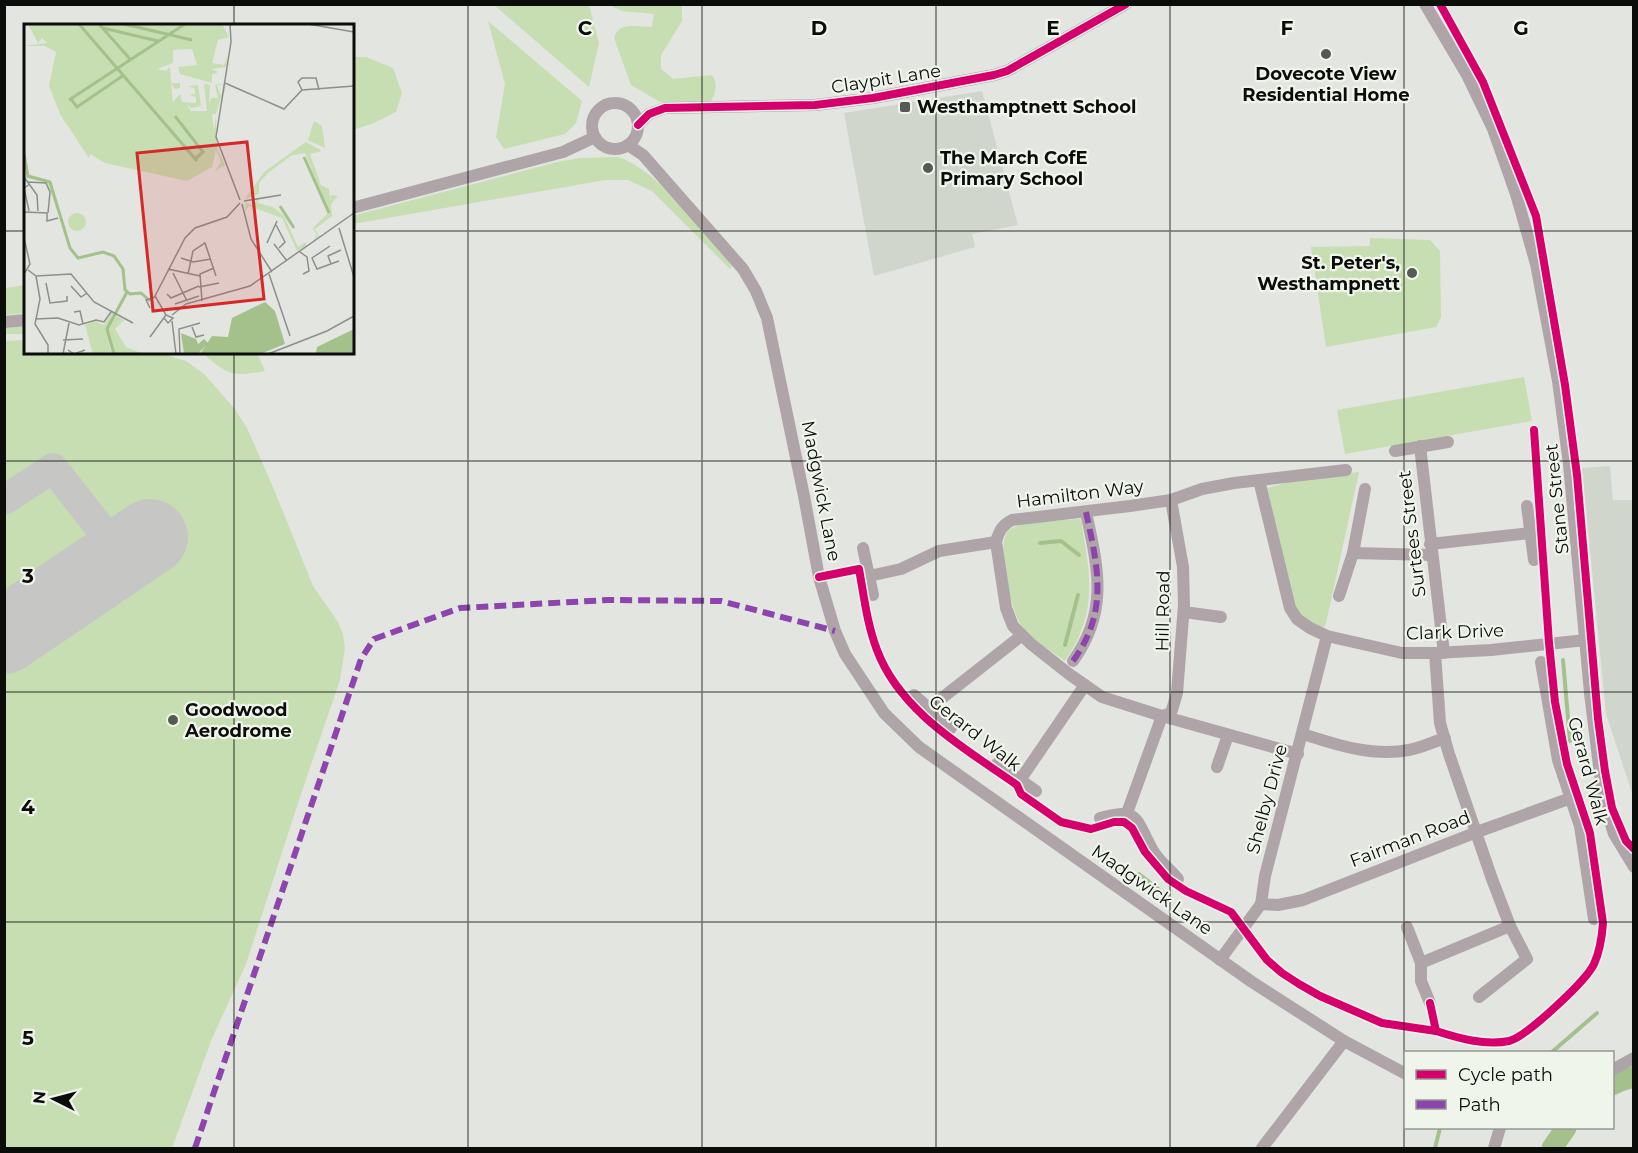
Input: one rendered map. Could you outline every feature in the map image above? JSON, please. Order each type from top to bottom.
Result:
[{"type":"street","name":"Claypit Lane","points":[[638,124],[649,114],[665,108],[815,105],[873,98],[1001,73],[1126,4]]},
{"type":"street","name":"Stane Street","points":[[1425,4],[1467,75],[1493,129],[1516,194],[1536,264],[1558,381],[1568,452],[1596,741],[1606,809],[1614,834],[1634,867]]},
{"type":"street","points":[[610,104],[621,104],[633,112],[638,124],[636,134],[628,145],[617,149],[609,148],[602,145],[595,137],[592,128],[595,114],[601,108],[610,104]]},
{"type":"street","points":[[354,207],[563,152],[595,137]]},
{"type":"street","name":"Madgwick Lane","points":[[628,145],[643,155],[723,246],[743,269],[756,291],[767,318],[827,606],[844,654],[884,713],[919,747],[1220,960],[1344,1041],[1404,1073]]},
{"type":"street","points":[[4,322],[24,320]]},
{"type":"street","points":[[1395,451],[1448,442]]},
{"type":"street","name":"Surtees Street","points":[[1420,446],[1440,653],[1440,723],[1510,926],[1527,959],[1479,997]]},
{"type":"street","name":"Hamilton Way","points":[[996,542],[998,533],[1004,524],[1012,520],[1171,500],[1202,489],[1346,470]]},
{"type":"street","name":"Clark Drive","points":[[1259,480],[1290,608],[1298,619],[1310,628],[1327,636],[1402,653],[1440,653],[1586,640]]},
{"type":"street","points":[[1339,596],[1353,553],[1365,489]]},
{"type":"street","name":"Hill Road","points":[[1127,813],[1162,716],[1169,714],[1175,703],[1184,612],[1183,567],[1171,500]]},
{"type":"street","points":[[1527,506],[1534,560]]},
{"type":"street","points":[[1073,661],[1086,643],[1095,618],[1098,596],[1097,573],[1086,512]]},
{"type":"street","points":[[1353,553],[1431,550],[1531,533]]},
{"type":"street","points":[[869,576],[901,569],[939,551],[996,542],[1008,616],[1013,626],[1021,636],[1102,697],[1298,754]]},
{"type":"street","points":[[863,548],[873,595]]},
{"type":"street","points":[[1184,612],[1221,617]]},
{"type":"street","points":[[928,709],[1021,636]]},
{"type":"street","name":"Shelby Drive","points":[[1220,960],[1261,904],[1266,876],[1327,636]]},
{"type":"street","points":[[1541,662],[1558,760],[1580,826],[1594,919]]},
{"type":"street","points":[[1020,780],[1085,685]]},
{"type":"street","points":[[914,695],[951,728]]},
{"type":"street","points":[[1303,734],[1340,745],[1386,753],[1410,750],[1445,738]]},
{"type":"street","points":[[1217,767],[1228,735]]},
{"type":"street","points":[[997,765],[1036,791]]},
{"type":"street","name":"Fairman Road","points":[[1261,904],[1278,905],[1303,900],[1571,798]]},
{"type":"street","points":[[1100,818],[1127,813],[1135,819],[1142,827],[1151,849],[1178,879]]},
{"type":"street","points":[[1421,963],[1510,926]]},
{"type":"street","points":[[1407,927],[1421,963],[1421,981],[1430,1003]]},
{"type":"street","points":[[1262,1149],[1344,1041]]},
{"type":"street","points":[[1614,1069],[1634,1058]]},
{"type":"street","points":[[1494,1149],[1500,1129]]},
{"type":"shaded area","name":"The March CofE Primary School","points":[[982,91],[1018,225],[972,234],[975,247],[874,276],[844,113]]},
{"type":"shaded area","points":[[1610,466],[1613,500],[1633,500],[1633,796],[1606,714],[1582,468]]},
{"type":"green space","points":[[494,5],[589,5],[599,43],[589,87]]},
{"type":"green space","points":[[609,5],[682,5],[682,21],[661,55],[661,69],[673,79],[712,75],[716,88],[711,101],[660,102],[631,85],[614,38],[616,33],[624,27],[652,27],[654,14],[622,11]]},
{"type":"green space","points":[[488,21],[582,101],[576,123],[565,134],[504,149],[496,137],[505,84]]},
{"type":"green space","points":[[354,57],[366,57],[393,68],[402,93],[396,112],[354,130]]},
{"type":"green space","points":[[618,157],[649,174],[709,237],[732,266],[730,269],[652,191],[628,180],[605,180],[354,224],[354,215],[580,158]]},
{"type":"green space","points":[[1370,238],[1430,240],[1440,251],[1441,317],[1436,327],[1326,347],[1311,247],[1370,246]]},
{"type":"green space","points":[[24,285],[24,313],[5,315],[5,288]]},
{"type":"green space","points":[[24,325],[24,334],[5,334],[5,327]]},
{"type":"green space","name":"Goodwood Aerodrome","points":[[24,340],[24,354],[162,354],[186,361],[204,374],[235,409],[247,428],[313,586],[338,622],[343,634],[345,648],[340,680],[246,964],[211,1041],[172,1148],[5,1148],[4,341]]},
{"type":"green space","points":[[204,354],[257,354],[265,371],[238,374],[218,366]]},
{"type":"green space","points":[[1524,377],[1532,421],[1345,454],[1337,410]]},
{"type":"green space","points":[[1359,472],[1328,614],[1325,626],[1322,628],[1303,618],[1293,602],[1267,488],[1289,482]]},
{"type":"green space","points":[[1081,519],[1088,563],[1088,607],[1078,639],[1065,661],[1033,638],[1019,622],[1006,580],[1003,550],[1009,530],[1015,527]]},
{"type":"waterway","points":[[1040,543],[1061,541],[1079,555]]},
{"type":"waterway","points":[[1065,645],[1078,595]]},
{"type":"waterway","points":[[1563,660],[1570,741]]},
{"type":"waterway","points":[[1139,874],[1171,899]]},
{"type":"waterway","points":[[1553,1051],[1597,1013]]},
{"type":"waterway","points":[[1614,1084],[1634,1077]]},
{"type":"waterway","points":[[1435,1148],[1440,1129]]},
{"type":"waterway","points":[[1552,1148],[1565,1129]]},
{"type":"taxiway","points":[[4,500],[53,468],[122,556]]},
{"type":"runway","points":[[4,636],[150,537]]},
{"type":"marked path","points":[[1073,661],[1092,624],[1098,589],[1086,512]]},
{"type":"marked path","points":[[195,1148],[361,659],[374,639],[460,608],[609,600],[721,601],[835,631]]},
{"type":"cycle path","points":[[638,125],[649,114],[665,108],[815,105],[873,98],[994,75],[1007,71],[1126,4]]},
{"type":"cycle path","name":"Gerard Walk","points":[[1440,4],[1483,82],[1536,216],[1565,385],[1577,475],[1598,719],[1605,771],[1612,808],[1626,841],[1634,849]]},
{"type":"cycle path","name":"Gerard Walk","points":[[1436,1031],[1481,1042],[1509,1041],[1517,1037],[1541,1019],[1580,983],[1594,964],[1601,939],[1603,923],[1590,833],[1567,764],[1555,702],[1534,430]]},
{"type":"cycle path","name":"Gerard Walk","points":[[819,577],[859,569],[866,610],[877,650],[901,692],[936,727],[1017,785],[1021,794],[1061,822],[1091,829],[1114,822],[1124,822],[1132,828],[1145,852],[1168,879],[1186,891],[1231,912],[1267,960],[1282,973],[1320,996],[1382,1023],[1436,1031],[1430,1003]]},
{"type":"place","name":"Dovecote View Residential Home","points":[[1326,54]]},
{"type":"place","name":"Westhamptnett School","points":[[905,107]]},
{"type":"place","name":"The March CofE Primary School","points":[[928,168]]},
{"type":"place","name":"St. Peter's, Westhampnett","points":[[1412,273]]},
{"type":"place","name":"Goodwood Aerodrome","points":[[173,720]]}]
